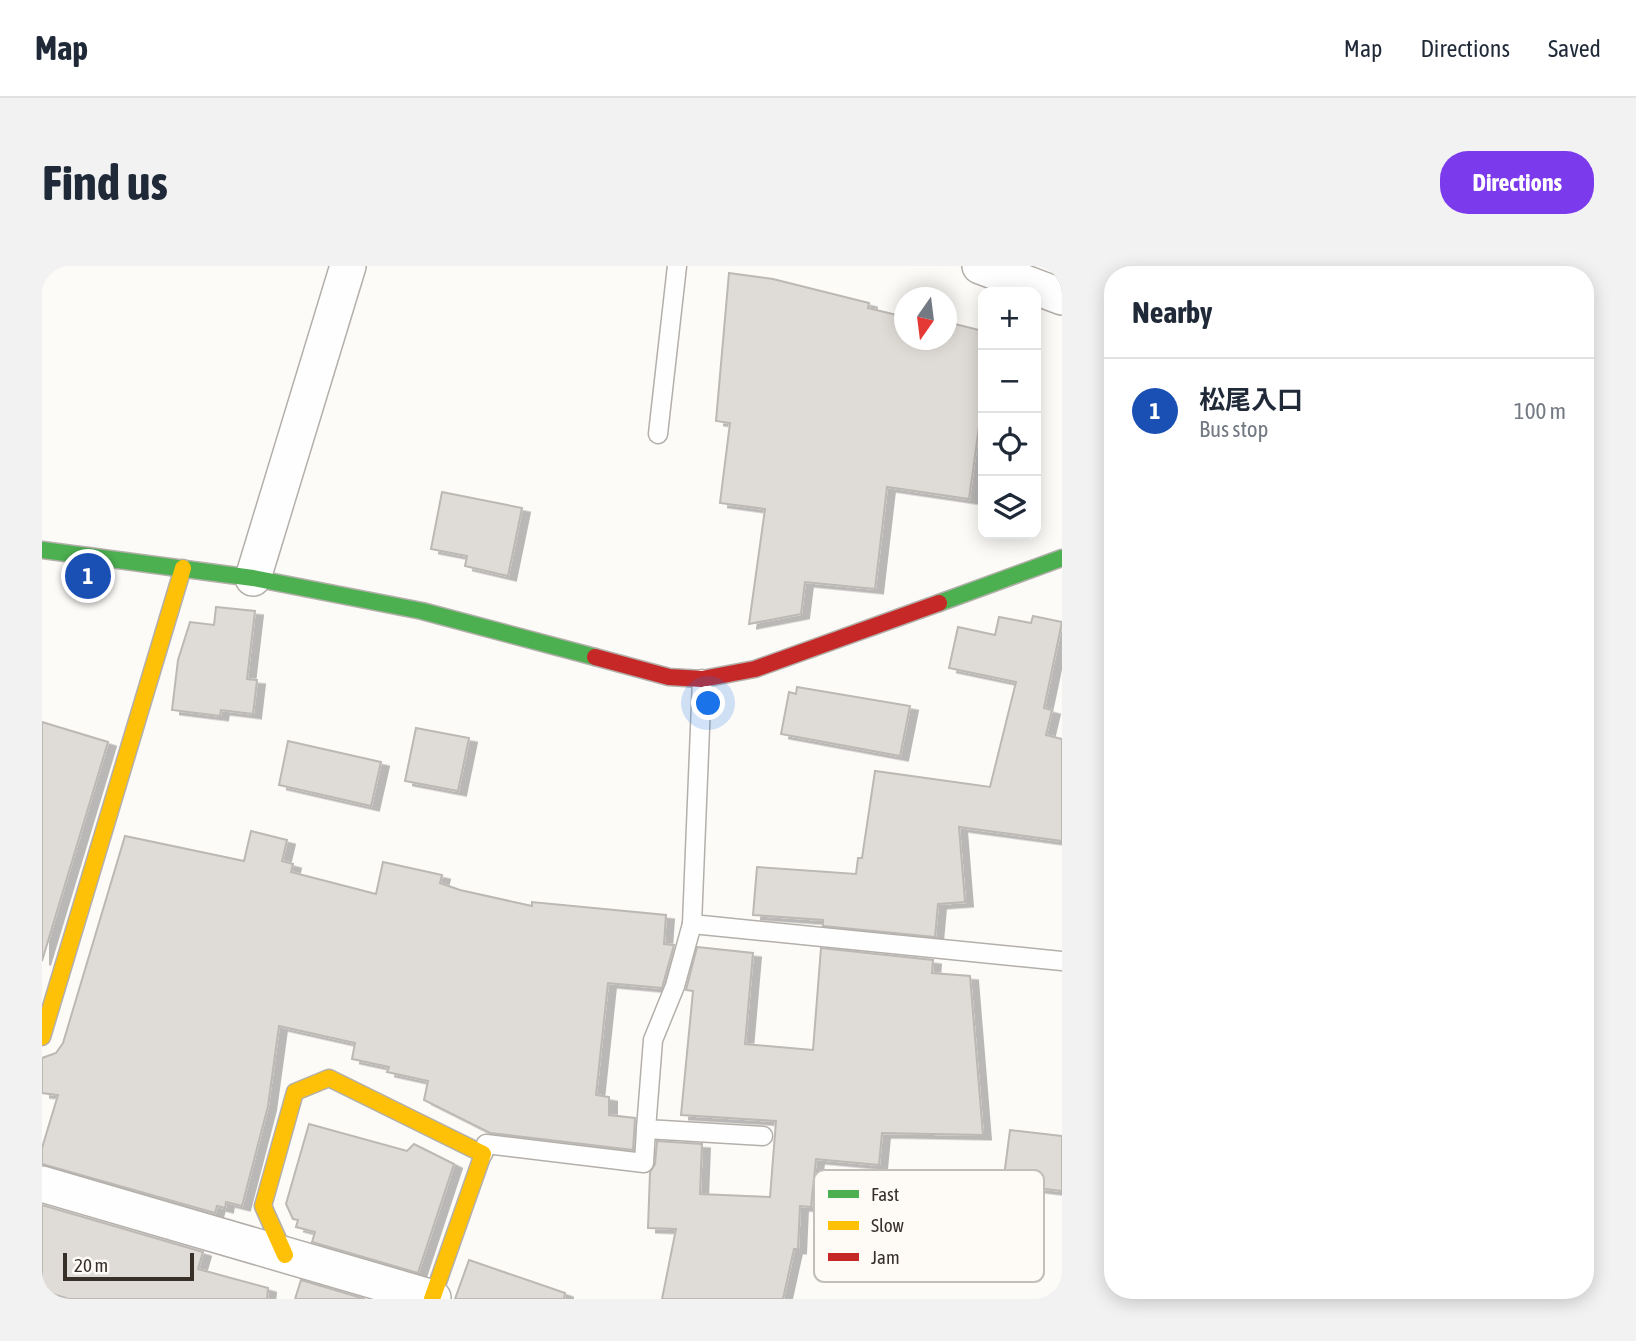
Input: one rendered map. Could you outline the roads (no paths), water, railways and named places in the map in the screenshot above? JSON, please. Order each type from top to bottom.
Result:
[{"type":"street","points":[[253,578],[348,266]]},
{"type":"street","points":[[990,268],[1062,297]]},
{"type":"street","points":[[42,550],[253,578],[422,611],[669,677],[702,679],[755,669],[1062,558]]},
{"type":"street","points":[[42,1037],[184,568]]},
{"type":"street","points":[[42,1184],[433,1299],[483,1154],[329,1077],[295,1092],[263,1206],[285,1255]]},
{"type":"lane","points":[[658,434],[677,266]]},
{"type":"lane","points":[[483,1154],[486,1144],[644,1163],[653,1040],[675,986],[692,924],[702,679]]},
{"type":"lane","points":[[692,924],[1062,961]]},
{"type":"lane","points":[[646,1129],[763,1136]]},
{"type":"place","name":"松尾入口","points":[[88,576]]}]
